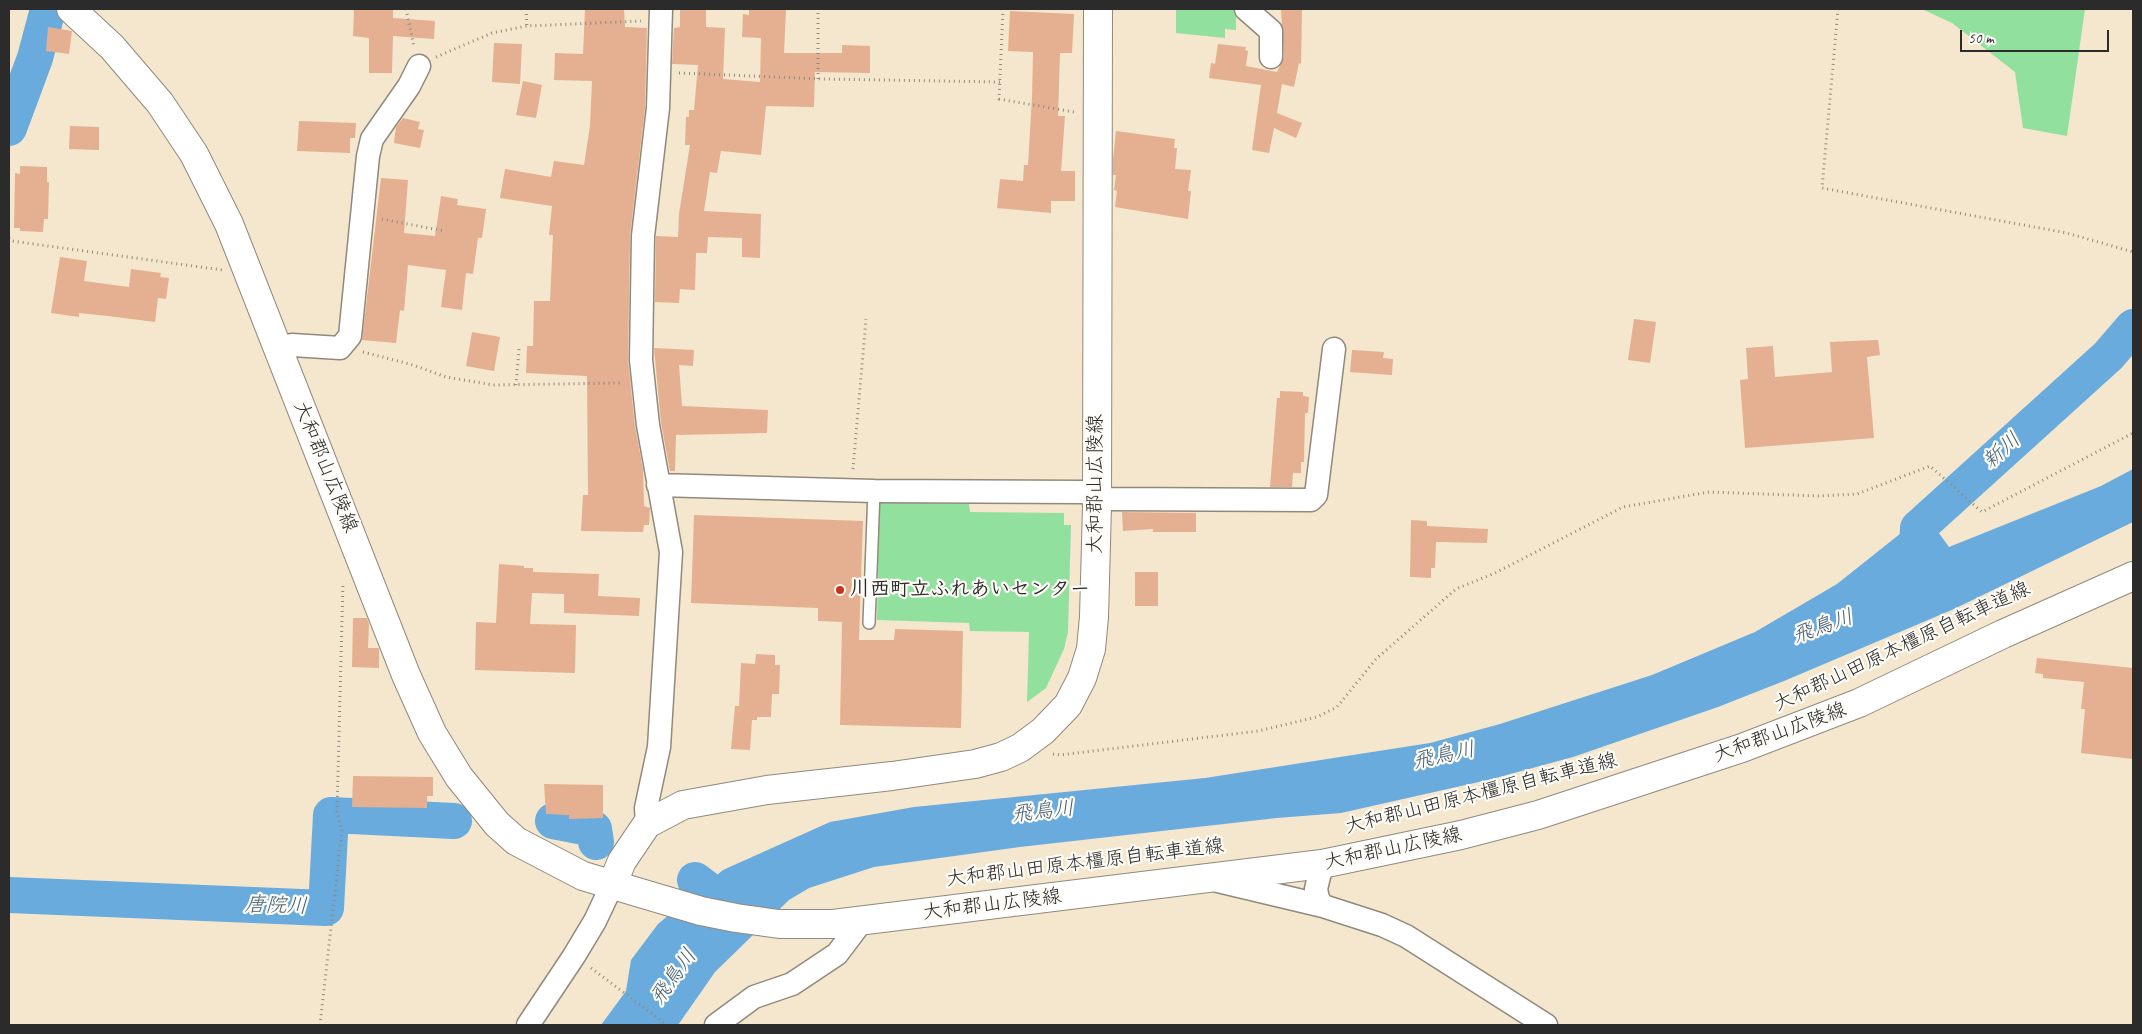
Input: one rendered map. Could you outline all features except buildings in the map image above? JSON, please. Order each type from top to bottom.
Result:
[{"type":"main road","name":"大和郡山広陵線","points":[[71,9],[112,47],[160,103],[194,154],[229,224],[406,675],[432,733],[459,777],[484,810],[516,841],[583,876],[656,898],[736,918],[779,924],[833,924],[1322,864],[1462,835],[1538,815],[1742,748],[1859,703],[2133,576]]},
{"type":"main road","name":"大和郡山広陵線","points":[[612,884],[622,861],[647,824],[683,805],[767,790],[892,776],[975,764],[1001,757],[1020,748],[1043,731],[1068,705],[1082,678],[1091,650],[1094,617],[1098,9]]},
{"type":"street","points":[[1246,9],[1271,31],[1271,57]]},
{"type":"street","points":[[647,824],[646,808],[658,747],[671,552],[658,485],[641,360],[644,236],[661,73],[662,15]]},
{"type":"street","points":[[278,348],[292,345],[340,348],[350,336],[368,156],[372,139],[409,86],[418,66]]},
{"type":"street","points":[[658,485],[874,491],[1083,492],[1096,494],[1107,499],[1311,500],[1316,494],[1334,349]]},
{"type":"street","points":[[1322,864],[1316,889],[1318,898],[1323,906]]},
{"type":"street","points":[[1207,879],[1240,885],[1323,906],[1382,925],[1406,936],[1546,1025]]},
{"type":"street","points":[[528,1025],[579,949],[595,921],[612,884]]},
{"type":"street","points":[[716,1025],[754,997],[792,984],[837,954],[862,920]]},
{"type":"lane","points":[[869,624],[874,491]]},
{"type":"path","points":[[406,9],[418,66],[426,65],[438,55],[492,33],[527,26],[662,15]]},
{"type":"path","points":[[526,9],[527,26]]},
{"type":"path","points":[[818,9],[818,79]]},
{"type":"path","points":[[1003,9],[999,99],[1097,115]]},
{"type":"path","points":[[1838,9],[1822,188],[2067,233],[2133,252]]},
{"type":"path","points":[[661,73],[818,79],[1000,82]]},
{"type":"path","points":[[362,215],[444,231]]},
{"type":"path","points":[[9,238],[12,241],[231,272],[246,266]]},
{"type":"path","points":[[851,490],[866,319]]},
{"type":"path","points":[[340,348],[413,365],[462,381],[493,385],[643,383]]},
{"type":"path","points":[[516,385],[519,349]]},
{"type":"path","points":[[1020,748],[1060,755],[1258,731],[1316,717],[1337,707],[1376,660],[1456,589],[1495,572],[1623,508],[1709,492],[1819,496],[1857,494],[1930,466],[1982,512],[2133,433]]},
{"type":"path","points":[[320,1025],[342,830],[337,811],[344,572]]},
{"type":"path","points":[[594,970],[667,1025]]},
{"type":"green space","points":[[1176,9],[1236,9],[1236,30],[1225,29],[1225,38],[1176,33]]},
{"type":"green space","points":[[1922,9],[2085,9],[2067,136],[2023,128],[2015,72],[1952,23]]},
{"type":"green space","points":[[879,502],[969,504],[970,512],[1064,513],[1064,525],[1071,525],[1068,632],[1064,649],[1046,688],[1027,702],[1029,632],[970,631],[969,623],[877,620]]},
{"type":"water","points":[[2133,469],[2133,522],[1954,609],[1718,707],[1573,757],[1492,779],[1341,813],[1277,818],[1020,847],[874,867],[809,888],[789,900],[715,972],[678,1025],[601,1025],[626,991],[631,960],[658,924],[723,870],[830,822],[914,807],[1205,778],[1430,743],[1500,724],[1652,675],[1755,632],[1837,584],[1925,514],[1949,547],[2101,486]]},
{"type":"waterway","name":"唐院川","points":[[9,128],[35,58],[48,9]]},
{"type":"waterway","name":"新川","points":[[1916,563],[1918,528],[2108,356],[2133,327]]},
{"type":"waterway","name":"唐院川","points":[[9,895],[326,908],[331,815],[454,821]]},
{"type":"waterway","name":"唐院川","points":[[553,821],[594,829],[596,842]]},
{"type":"waterway","name":"飛鳥川","points":[[695,880],[727,904]]},
{"type":"place","name":"川西町立ふれあいセンター","points":[[840,590]]}]
